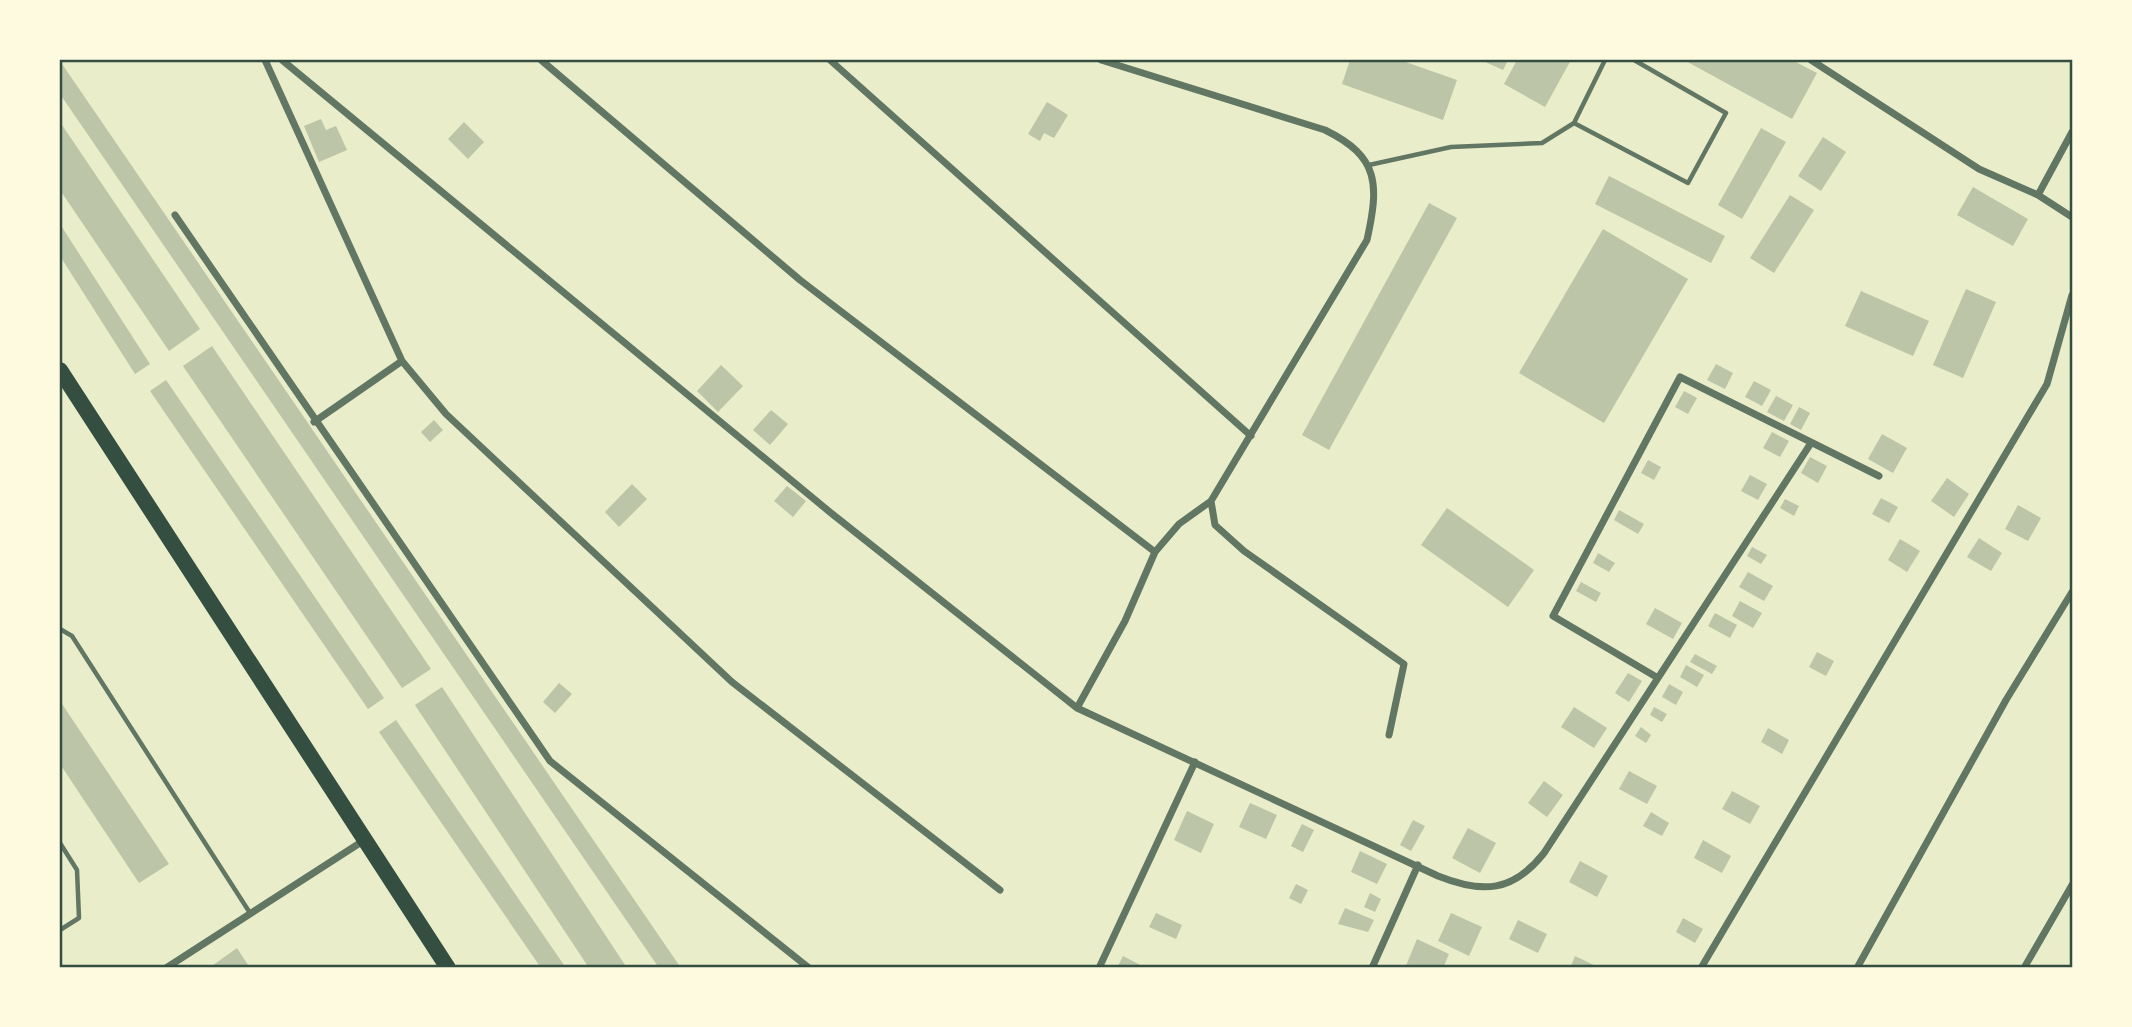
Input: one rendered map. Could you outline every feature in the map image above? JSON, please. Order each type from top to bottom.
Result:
[{"type":"main road","points":[[60,370],[363,841],[448,968]]},
{"type":"street","points":[[265,60],[402,361],[446,414],[732,682],[1000,890]]},
{"type":"street","points":[[282,60],[831,513],[1077,708],[1466,886],[1480,888],[1511,882],[1531,870],[1811,443]]},
{"type":"street","points":[[541,60],[800,280],[1155,552]]},
{"type":"street","points":[[830,60],[1251,436]]},
{"type":"street","points":[[1077,708],[1125,621],[1155,552],[1179,524],[1211,501],[1367,240],[1375,203],[1369,165],[1353,144],[1325,130],[1101,60]]},
{"type":"street","points":[[1814,60],[1979,169],[2038,195],[2073,217]]},
{"type":"street","points":[[2038,195],[2073,132]]},
{"type":"street","points":[[174,215],[550,761],[809,968]]},
{"type":"street","points":[[1702,968],[2047,384],[2073,295]]},
{"type":"street","points":[[314,422],[402,361]]},
{"type":"street","points":[[1658,678],[1553,616],[1680,377],[1879,476]]},
{"type":"street","points":[[1211,501],[1215,525],[1244,551],[1404,664],[1389,735]]},
{"type":"street","points":[[1857,968],[2006,700],[2073,592]]},
{"type":"street","points":[[1099,968],[1195,762]]},
{"type":"street","points":[[166,968],[363,841]]},
{"type":"street","points":[[1371,968],[1418,865]]},
{"type":"street","points":[[2024,968],[2073,886]]},
{"type":"lane","points":[[1369,165],[1451,147],[1542,143],[1574,123],[1605,60]]},
{"type":"lane","points":[[1574,123],[1688,183],[1726,113],[1634,60]]},
{"type":"lane","points":[[60,629],[72,636],[250,913]]},
{"type":"lane","points":[[60,843],[77,870],[79,918],[60,930]]},
{"type":"building","points":[[1350,60],[1400,60],[1457,80],[1443,120],[1342,84]]},
{"type":"building","points":[[1481,60],[1508,60],[1503,70]]},
{"type":"building","points":[[1517,60],[1571,60],[1545,107],[1504,84]]},
{"type":"building","points":[[1684,60],[1792,60],[1817,73],[1792,119]]},
{"type":"building","points":[[60,61],[681,968],[659,968],[60,94]]},
{"type":"building","points":[[1047,102],[1068,115],[1054,138],[1044,133],[1040,141],[1028,134]]},
{"type":"building","points":[[321,119],[326,130],[336,126],[347,150],[319,162],[304,126]]},
{"type":"building","points":[[60,122],[200,329],[169,351],[60,190]]},
{"type":"building","points":[[464,122],[484,142],[468,159],[448,139]]},
{"type":"building","points":[[1761,128],[1786,142],[1742,219],[1718,205]]},
{"type":"building","points":[[1823,137],[1846,152],[1821,191],[1798,176]]},
{"type":"building","points":[[1609,176],[1725,236],[1711,263],[1595,204]]},
{"type":"building","points":[[1973,187],[2028,219],[2013,246],[1957,215]]},
{"type":"building","points":[[1790,195],[1814,210],[1774,273],[1750,258]]},
{"type":"building","points":[[1429,203],[1457,218],[1329,450],[1302,435]]},
{"type":"building","points":[[60,224],[150,364],[135,374],[60,256]]},
{"type":"building","points":[[1603,229],[1688,279],[1604,423],[1519,373]]},
{"type":"building","points":[[1966,289],[1996,302],[1963,378],[1933,365]]},
{"type":"building","points":[[1861,291],[1929,321],[1913,356],[1845,326]]},
{"type":"building","points":[[212,346],[431,669],[402,688],[183,366]]},
{"type":"building","points":[[1716,364],[1733,373],[1725,389],[1707,380]]},
{"type":"building","points":[[721,365],[743,386],[718,412],[697,391]]},
{"type":"building","points":[[166,380],[384,698],[368,709],[150,391]]},
{"type":"building","points":[[1754,381],[1771,390],[1762,406],[1745,397]]},
{"type":"building","points":[[1684,391],[1697,398],[1688,414],[1675,407]]},
{"type":"building","points":[[1776,396],[1793,405],[1784,421],[1767,412]]},
{"type":"building","points":[[1799,407],[1810,413],[1801,430],[1790,424]]},
{"type":"building","points":[[771,410],[788,424],[770,445],[753,430]]},
{"type":"building","points":[[434,420],[443,430],[430,442],[421,432]]},
{"type":"building","points":[[1772,432],[1789,441],[1780,457],[1763,448]]},
{"type":"building","points":[[1882,434],[1907,448],[1893,473],[1868,459]]},
{"type":"building","points":[[1810,457],[1827,466],[1818,483],[1801,473]]},
{"type":"building","points":[[1648,460],[1661,467],[1654,480],[1641,473]]},
{"type":"building","points":[[1750,475],[1767,484],[1758,500],[1741,491]]},
{"type":"building","points":[[1947,478],[1969,494],[1954,517],[1931,501]]},
{"type":"building","points":[[632,484],[647,499],[619,527],[605,512]]},
{"type":"building","points":[[787,486],[806,501],[793,517],[774,501]]},
{"type":"building","points":[[1881,498],[1898,507],[1889,523],[1872,514]]},
{"type":"building","points":[[1785,499],[1799,506],[1794,516],[1780,508]]},
{"type":"building","points":[[2018,505],[2041,518],[2028,541],[2005,529]]},
{"type":"building","points":[[1447,508],[1534,570],[1508,607],[1421,545]]},
{"type":"building","points":[[1619,510],[1644,524],[1638,534],[1614,520]]},
{"type":"building","points":[[1979,538],[2002,553],[1991,571],[1967,557]]},
{"type":"building","points":[[1900,539],[1920,551],[1907,572],[1888,560]]},
{"type":"building","points":[[1752,547],[1767,555],[1761,564],[1747,556]]},
{"type":"building","points":[[1598,553],[1615,563],[1609,572],[1593,563]]},
{"type":"building","points":[[1748,572],[1773,586],[1764,601],[1739,587]]},
{"type":"building","points":[[1581,582],[1601,593],[1596,602],[1576,591]]},
{"type":"building","points":[[1740,601],[1762,613],[1753,628],[1732,616]]},
{"type":"building","points":[[1655,608],[1682,623],[1673,639],[1646,624]]},
{"type":"building","points":[[1715,613],[1737,625],[1730,638],[1708,626]]},
{"type":"building","points":[[1817,652],[1834,661],[1826,676],[1809,667]]},
{"type":"building","points":[[1695,654],[1717,666],[1712,674],[1690,662]]},
{"type":"building","points":[[1686,665],[1704,675],[1697,687],[1680,677]]},
{"type":"building","points":[[1628,673],[1642,681],[1629,702],[1615,693]]},
{"type":"building","points":[[559,683],[572,694],[555,713],[543,702]]},
{"type":"building","points":[[1669,684],[1683,692],[1676,705],[1662,697]]},
{"type":"building","points":[[442,687],[627,968],[589,968],[415,705]]},
{"type":"building","points":[[60,701],[169,864],[139,883],[60,764]]},
{"type":"building","points":[[1574,707],[1607,728],[1594,748],[1561,727]]},
{"type":"building","points":[[1654,707],[1667,714],[1662,722],[1650,715]]},
{"type":"building","points":[[396,720],[566,968],[541,968],[379,732]]},
{"type":"building","points":[[1641,727],[1651,735],[1646,743],[1635,736]]},
{"type":"building","points":[[1768,728],[1789,740],[1782,754],[1761,742]]},
{"type":"building","points":[[1629,771],[1657,786],[1647,804],[1619,789]]},
{"type":"building","points":[[1544,781],[1563,795],[1547,817],[1528,803]]},
{"type":"building","points":[[1732,791],[1760,806],[1750,824],[1722,809]]},
{"type":"building","points":[[1250,803],[1277,815],[1266,839],[1239,827]]},
{"type":"building","points":[[1187,811],[1214,824],[1201,853],[1174,840]]},
{"type":"building","points":[[1651,812],[1669,823],[1662,836],[1643,826]]},
{"type":"building","points":[[1413,820],[1425,826],[1411,851],[1400,845]]},
{"type":"building","points":[[1302,824],[1314,830],[1303,852],[1291,846]]},
{"type":"building","points":[[1468,828],[1496,843],[1480,873],[1452,858]]},
{"type":"building","points":[[1703,840],[1731,856],[1722,873],[1694,858]]},
{"type":"building","points":[[1360,851],[1387,864],[1377,884],[1351,872]]},
{"type":"building","points":[[1580,861],[1608,876],[1597,897],[1569,882]]},
{"type":"building","points":[[1296,884],[1308,890],[1301,904],[1289,898]]},
{"type":"building","points":[[1370,893],[1381,899],[1375,912],[1364,907]]},
{"type":"building","points":[[1345,908],[1374,920],[1368,932],[1338,924]]},
{"type":"building","points":[[1156,913],[1182,925],[1176,939],[1149,927]]},
{"type":"building","points":[[1451,913],[1482,927],[1469,956],[1438,941]]},
{"type":"building","points":[[1683,918],[1703,929],[1695,943],[1676,932]]},
{"type":"building","points":[[1518,920],[1547,934],[1538,953],[1509,939]]},
{"type":"building","points":[[1417,939],[1449,954],[1443,968],[1405,968]]},
{"type":"building","points":[[237,948],[250,968],[209,968]]},
{"type":"building","points":[[1123,956],[1146,968],[1117,968]]},
{"type":"building","points":[[1575,956],[1600,968],[1570,968]]}]
